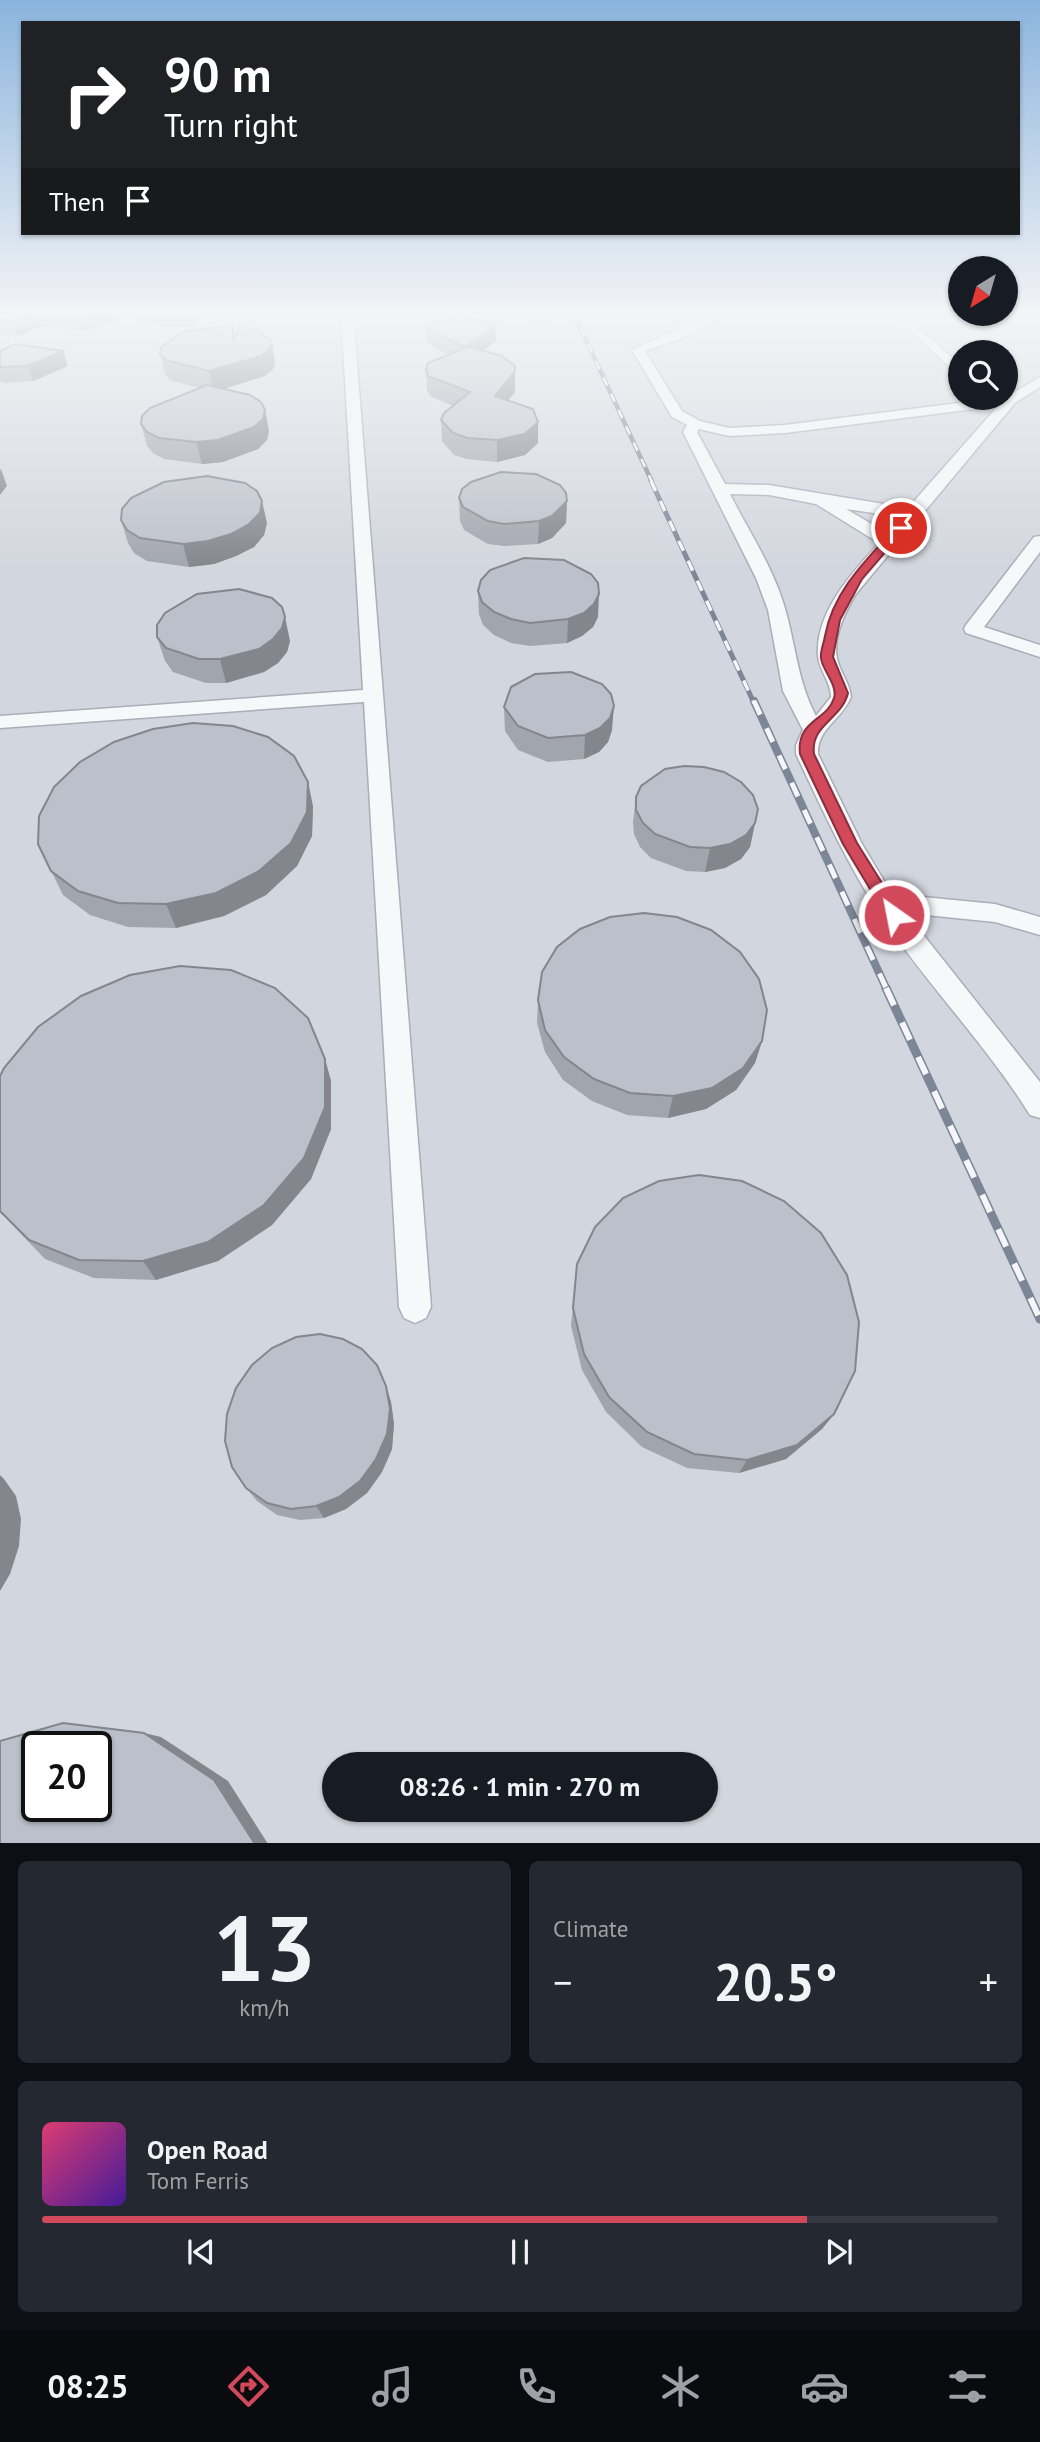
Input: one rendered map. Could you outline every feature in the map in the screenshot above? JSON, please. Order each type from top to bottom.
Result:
[{"type":"lane","points":[[353,398],[415,1307]]},
{"type":"lane","points":[[667,398],[677,414],[695,424],[729,432],[785,429],[948,404]]},
{"type":"lane","points":[[1001,410],[858,577],[834,620],[827,657],[841,693],[839,703],[813,728],[806,743],[807,754],[850,844],[902,928],[1010,1058],[1040,1106]]},
{"type":"lane","points":[[695,424],[690,432],[769,589],[777,610],[793,691],[813,728]]},
{"type":"lane","points":[[719,489],[769,490],[913,514]]},
{"type":"lane","points":[[821,500],[889,542]]},
{"type":"lane","points":[[1040,541],[973,629],[1040,651]]},
{"type":"lane","points":[[0,722],[372,695]]},
{"type":"lane","points":[[886,902],[995,914],[1040,926]]},
{"type":"shaded area","points":[[0,398],[948,398],[948,410],[1018,410],[1018,398],[1040,398],[1040,1843],[0,1843]]},
{"type":"building","points":[[175,398],[255,398],[261,402],[265,410],[263,419],[254,427],[218,440],[196,442],[159,438],[147,432],[141,424],[142,416],[150,408]]},
{"type":"building","points":[[463,398],[501,398],[533,409],[538,422],[525,434],[497,440],[467,438],[453,433],[441,420],[444,413]]},
{"type":"building","points":[[501,472],[536,474],[560,485],[566,493],[567,501],[552,516],[539,521],[504,524],[488,521],[463,507],[459,498],[462,489],[471,482]]},
{"type":"building","points":[[207,476],[245,483],[257,491],[262,501],[260,513],[249,524],[231,534],[208,541],[183,544],[140,538],[127,530],[121,520],[122,509],[131,498],[164,482]]},
{"type":"building","points":[[524,558],[564,560],[591,574],[598,583],[599,594],[594,604],[584,613],[568,619],[530,623],[494,612],[482,602],[478,591],[481,580],[490,570]]},
{"type":"building","points":[[239,589],[272,598],[282,607],[285,617],[282,628],[259,649],[220,659],[199,659],[166,648],[157,637],[157,625],[165,613],[197,594]]},
{"type":"building","points":[[571,672],[602,684],[611,694],[614,706],[610,718],[600,728],[585,735],[548,738],[518,726],[504,707],[511,687],[535,674]]},
{"type":"building","points":[[193,723],[233,726],[268,737],[294,756],[308,782],[307,812],[291,843],[259,871],[216,893],[166,904],[118,903],[78,891],[51,871],[38,844],[39,816],[54,787],[80,762],[114,742],[153,729]]},
{"type":"building","points":[[684,766],[724,772],[741,782],[753,795],[758,809],[755,823],[746,835],[730,844],[710,848],[690,847],[655,834],[643,823],[636,810],[636,797],[641,786],[665,769]]},
{"type":"building","points":[[644,913],[677,917],[711,930],[740,952],[759,979],[767,1010],[762,1041],[743,1068],[712,1088],[673,1096],[630,1093],[594,1079],[564,1057],[545,1030],[538,1000],[542,972],[557,947],[580,929],[610,917]]},
{"type":"building","points":[[180,966],[231,970],[275,988],[308,1018],[325,1059],[325,1107],[304,1158],[264,1205],[208,1242],[143,1261],[79,1260],[29,1240],[0,1211],[0,1076],[4,1068],[38,1027],[81,996],[130,975]]},
{"type":"building","points":[[699,1175],[742,1181],[784,1201],[821,1233],[847,1275],[859,1322],[855,1371],[834,1414],[797,1445],[747,1460],[694,1454],[647,1432],[609,1397],[584,1354],[573,1308],[577,1264],[595,1227],[623,1198],[659,1181]]},
{"type":"building","points":[[320,1334],[343,1339],[362,1349],[377,1365],[386,1386],[390,1409],[387,1434],[376,1459],[360,1481],[339,1497],[316,1506],[291,1509],[267,1503],[246,1488],[232,1467],[225,1441],[227,1414],[236,1388],[252,1365],[272,1348],[296,1337]]},
{"type":"building","points":[[63,1723],[144,1733],[214,1780],[254,1843],[0,1843],[0,1741],[21,1735],[21,1822],[112,1822],[112,1731],[35,1731]]},
{"type":"railway","points":[[613,398],[652,482]]},
{"type":"railway","points":[[651,481],[754,703]]},
{"type":"railway","points":[[754,701],[887,990]]},
{"type":"railway","points":[[886,988],[1040,1319]]},
{"type":"route","points":[[894,915],[850,844],[807,754],[806,743],[813,728],[839,703],[841,693],[828,666],[827,657],[834,620],[843,599],[858,577],[901,528]]}]
